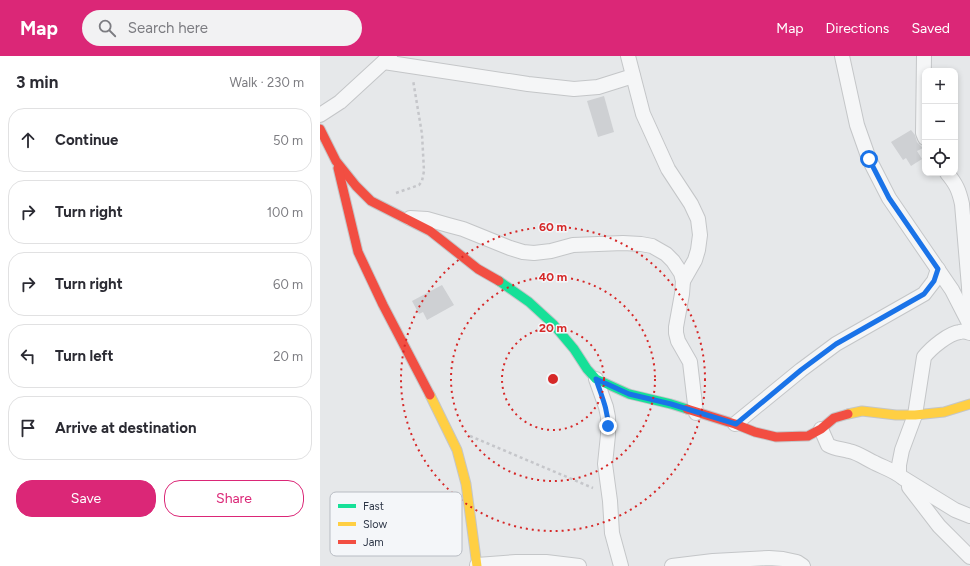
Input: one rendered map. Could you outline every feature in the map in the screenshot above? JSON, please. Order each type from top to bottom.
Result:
[{"type":"street","points":[[628,56],[643,114],[668,170],[691,204],[698,219],[700,235],[698,250],[695,260],[683,281]]},
{"type":"street","points":[[842,56],[856,125],[869,159],[889,198],[952,290],[970,325]]},
{"type":"street","points":[[923,104],[924,56]]},
{"type":"street","points":[[320,115],[340,102],[387,59],[410,66],[528,84],[574,89],[598,87],[633,76]]},
{"type":"street","points":[[320,129],[336,161],[356,186],[371,201],[430,231],[478,269],[504,284],[529,302],[553,324],[596,379],[608,417],[605,464],[610,496],[612,533],[621,566]]},
{"type":"street","points":[[336,161],[358,252],[383,305],[416,367],[457,450],[466,484],[477,566],[516,562],[546,562],[579,566]]},
{"type":"street","points":[[950,176],[954,181],[959,192],[962,204],[970,311]]},
{"type":"street","points":[[404,218],[427,219],[448,224],[523,252],[534,253],[551,251],[573,245],[623,243],[652,246],[666,254],[681,273],[683,281],[676,333],[678,342],[690,362],[696,413]]},
{"type":"street","points":[[736,424],[801,370],[836,344],[924,294],[934,281],[938,269]]},
{"type":"street","points":[[970,333],[961,332],[951,335],[929,351],[924,357],[916,414],[902,450],[901,476],[939,526],[970,557]]},
{"type":"street","points":[[596,379],[629,394],[671,404],[696,413],[736,424],[755,432],[776,437],[808,436],[821,429],[834,418],[862,412],[896,414],[944,412],[970,404]]},
{"type":"street","points":[[821,429],[828,446],[850,451],[901,476],[955,510],[970,516]]},
{"type":"street","points":[[672,566],[769,558],[797,562],[803,566]]},
{"type":"path","points":[[371,201],[411,189],[419,185],[422,181],[424,171],[422,134],[410,66]]},
{"type":"path","points":[[448,431],[468,435],[610,496]]},
{"type":"building","points":[[604,96],[614,132],[598,137],[587,101]]},
{"type":"building","points":[[911,130],[915,135],[917,142],[922,147],[917,151],[922,159],[911,166],[906,158],[903,160],[891,142]]},
{"type":"building","points":[[442,285],[454,305],[427,320],[423,312],[419,314],[412,301]]},
{"type":"traffic: fast","points":[[499,281],[529,302],[553,324],[596,379],[629,394],[687,409]]},
{"type":"traffic: slow","points":[[430,395],[457,450],[466,484],[477,566]]},
{"type":"traffic: slow","points":[[848,414],[862,411],[896,415],[915,415],[944,412],[970,404]]},
{"type":"traffic: jam","points":[[320,129],[336,161],[356,186],[371,201],[430,231],[478,269],[499,281]]},
{"type":"traffic: jam","points":[[338,168],[358,252],[383,305],[430,395]]},
{"type":"traffic: jam","points":[[687,409],[755,432],[776,437],[808,436],[821,429],[834,418],[848,414]]},
{"type":"route","points":[[608,426],[606,407],[596,379],[629,394],[671,404],[696,413],[736,424],[801,370],[836,344],[924,294],[934,281],[938,269],[889,198],[869,159]]}]
